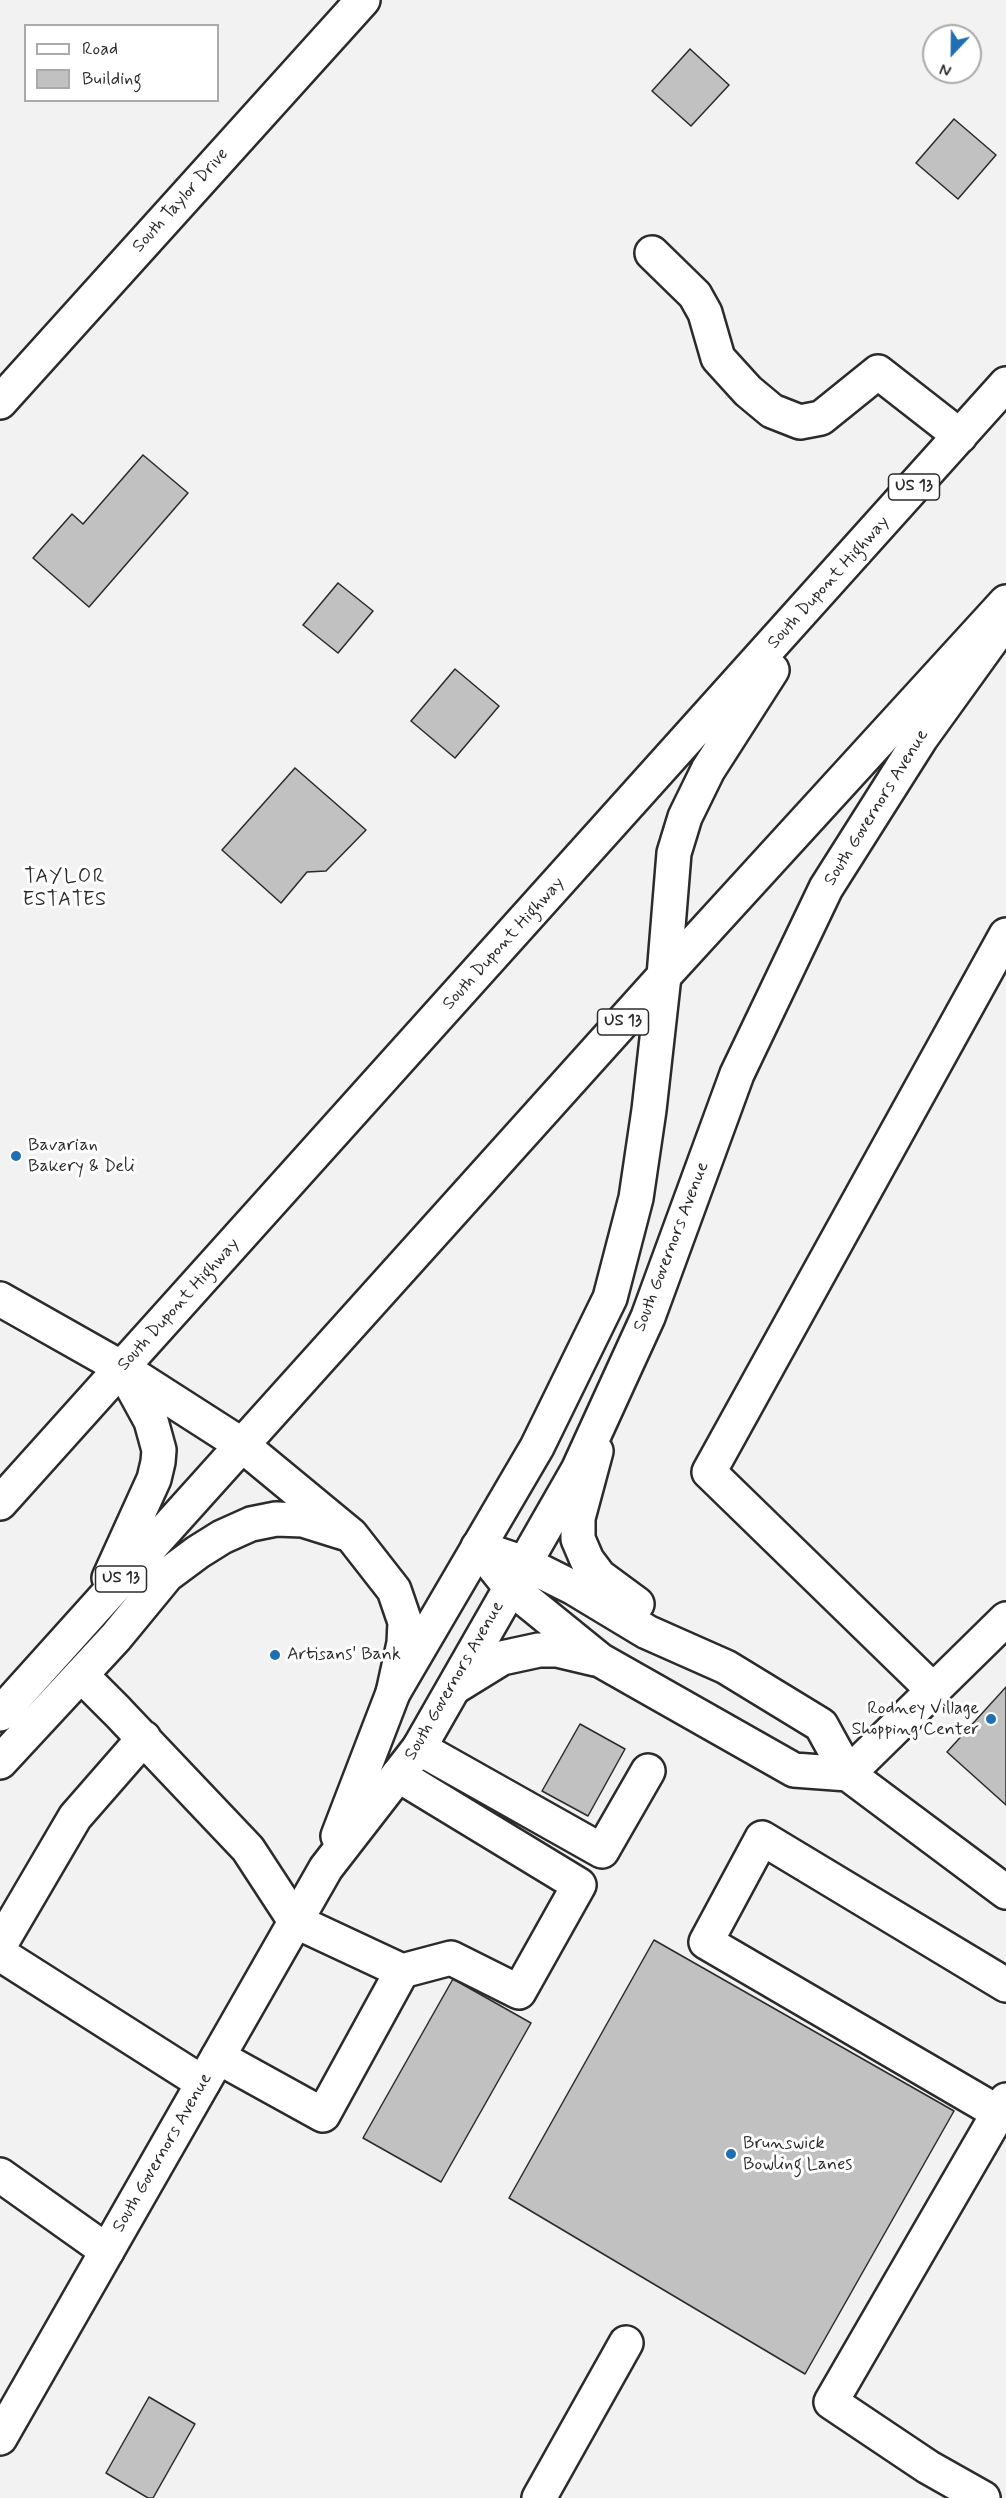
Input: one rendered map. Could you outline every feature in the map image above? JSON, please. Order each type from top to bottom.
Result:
[{"type":"main road","name":"South Taylor Drive","points":[[0,402],[363,0]]},
{"type":"main road","points":[[652,253],[695,295],[705,313],[718,358],[748,391],[772,411],[800,422],[821,418],[878,372],[960,436]]},
{"type":"main road","name":"South Dupont Highway","points":[[4,1491],[122,1368],[1006,384]]},
{"type":"main road","name":"South Governors Avenue","points":[[3,2426],[107,2251],[326,1868],[393,1693],[537,1447],[610,1298],[636,1198],[664,976],[674,853],[686,817],[708,770],[822,590]]},
{"type":"main road","name":"US 13","points":[[0,1714],[664,976],[1006,602]]},
{"type":"main road","name":"South Governors Avenue","points":[[326,1868],[419,1748],[578,1470],[648,1317],[737,1074],[826,888],[921,738],[1006,620]]},
{"type":"main road","points":[[933,1690],[709,1472],[1006,935]]},
{"type":"main road","points":[[5,1311],[122,1368],[242,1445],[351,1535],[394,1590],[405,1622],[404,1643],[393,1693]]},
{"type":"main road","points":[[95,1608],[154,1479],[158,1462],[159,1450],[151,1421],[122,1368]]},
{"type":"main road","points":[[614,1391],[578,1518],[578,1539],[587,1560],[599,1576],[726,1667],[821,1725],[848,1774],[1006,1892]]},
{"type":"main road","points":[[0,1762],[116,1637],[167,1575],[222,1537],[251,1524],[276,1519],[303,1520],[351,1535]]},
{"type":"main road","points":[[478,1548],[517,1575],[600,1660],[794,1770],[848,1774],[1006,1619]]},
{"type":"main road","points":[[517,1575],[574,1588],[647,1632],[726,1667]]},
{"type":"main road","points":[[455,1687],[502,1658],[539,1650],[557,1650],[600,1660]]},
{"type":"main road","points":[[81,1675],[144,1738],[248,1849],[296,1922],[402,1971],[451,1958],[519,1992],[579,1885],[398,1775]]},
{"type":"main road","points":[[0,1945],[75,1817],[144,1738]]},
{"type":"main road","points":[[419,1748],[602,1851],[648,1771]]},
{"type":"main road","points":[[983,2498],[928,2467],[831,2402],[1002,2106],[706,1942],[762,1838],[1006,1985]]},
{"type":"main road","points":[[0,1954],[211,2070],[323,2115],[402,1971]]},
{"type":"main road","points":[[0,2175],[107,2251]]},
{"type":"main road","points":[[539,2498],[626,2343]]},
{"type":"building","points":[[690,49],[729,85],[691,126],[652,91]]},
{"type":"building","points":[[954,119],[996,155],[958,199],[916,163]]},
{"type":"building","points":[[143,455],[188,493],[89,607],[33,558],[72,514],[83,524]]},
{"type":"building","points":[[338,583],[373,611],[338,653],[303,625]]},
{"type":"building","points":[[455,669],[499,706],[455,758],[411,721]]},
{"type":"building","points":[[295,768],[366,830],[326,871],[307,872],[281,903],[222,850]]},
{"type":"building","name":"Rodney Village Shopping Center","points":[[1006,1687],[1006,1805],[947,1752]]},
{"type":"building","points":[[580,1724],[625,1749],[588,1816],[542,1791]]},
{"type":"building","name":"Brunswick Bowling Lanes","points":[[654,1940],[954,2111],[805,2374],[509,2198]]},
{"type":"building","points":[[453,1979],[531,2023],[441,2182],[363,2138]]},
{"type":"building","points":[[149,2397],[195,2424],[153,2498],[148,2498],[106,2473]]},
{"type":"place","name":"Bavarian Bakery & Deli","points":[[16,1156]]},
{"type":"place","name":"Artisans' Bank","points":[[275,1655]]},
{"type":"place","name":"Rodney Village Shopping Center","points":[[991,1719]]},
{"type":"place","name":"Brunswick Bowling Lanes","points":[[731,2154]]},
{"type":"district","name":"TAYLOR ESTATES","points":[[65,890]]}]
